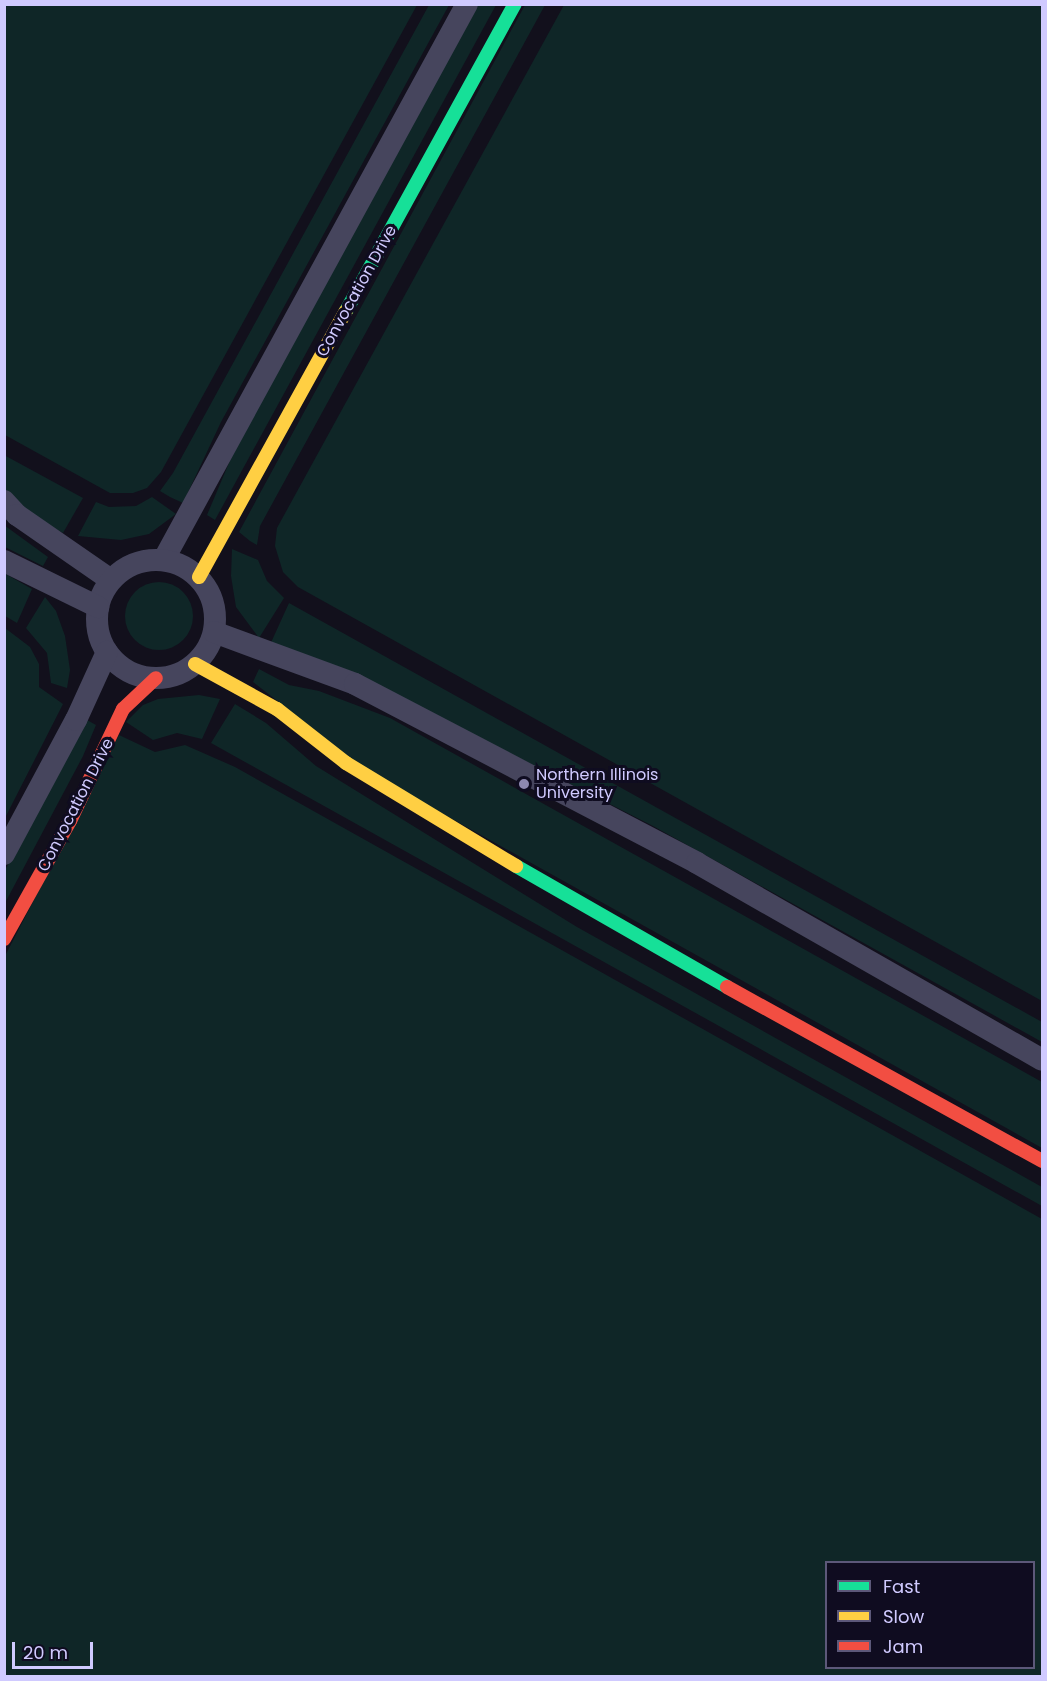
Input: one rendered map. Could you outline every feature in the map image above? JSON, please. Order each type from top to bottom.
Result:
[{"type":"street","points":[[164,559],[467,4]]},
{"type":"street","name":"Convocation Drive","points":[[199,577],[515,4]]},
{"type":"street","points":[[4,501],[17,515],[111,580]]},
{"type":"street","points":[[164,559],[183,565],[199,577],[210,593],[216,612],[214,632],[195,664],[177,674],[156,678],[138,675],[121,666],[107,652],[97,623],[98,607],[111,580],[144,560],[164,559]]},
{"type":"street","points":[[4,561],[98,607]]},
{"type":"street","points":[[214,632],[354,684],[697,863],[1042,1060]]},
{"type":"street","points":[[4,854],[76,720],[107,652]]},
{"type":"street","points":[[195,664],[277,709],[346,764],[455,830],[666,953],[1042,1161]]},
{"type":"street","name":"Convocation Drive","points":[[4,939],[70,821],[123,709],[156,678]]},
{"type":"green space","points":[[5,4],[417,5],[161,472],[147,488],[133,493],[110,493],[5,435]]},
{"type":"green space","points":[[429,5],[449,5],[221,422],[183,503],[170,497],[160,491],[173,473]]},
{"type":"green space","points":[[478,5],[496,5],[215,520],[207,515],[234,451]]},
{"type":"green space","points":[[525,5],[545,5],[260,526],[257,545],[239,532]]},
{"type":"green space","points":[[564,5],[1042,5],[1042,1001],[298,587],[283,572],[275,546],[277,528]]},
{"type":"green space","points":[[4,455],[83,498],[63,533],[41,521],[5,492]]},
{"type":"green space","points":[[152,497],[176,514],[149,534],[121,540],[78,536],[96,502],[109,507],[136,506]]},
{"type":"green space","points":[[4,525],[48,557],[43,566],[5,547]]},
{"type":"green space","points":[[232,549],[258,560],[267,581],[284,598],[259,638],[236,607],[231,576]]},
{"type":"green space","points":[[4,573],[32,589],[17,623],[5,616]]},
{"type":"green space","points":[[159,582],[172,584],[183,592],[191,603],[193,616],[191,629],[183,640],[172,648],[159,650],[146,648],[135,640],[127,629],[125,616],[127,603],[135,592],[146,584]]},
{"type":"green space","points":[[45,597],[56,611],[65,636],[70,670],[67,688],[51,683],[47,653],[26,628]]},
{"type":"green space","points":[[289,603],[1042,1022],[1042,1042],[653,826],[474,735],[269,647]]},
{"type":"green space","points":[[5,628],[30,647],[39,664],[39,687],[63,704],[5,818]]},
{"type":"green space","points":[[259,669],[289,685],[319,691],[390,718],[1042,1082],[1042,1148],[370,773],[253,682]]},
{"type":"green space","points":[[199,695],[220,699],[202,739],[177,733],[153,740],[126,722],[143,705],[158,699]]},
{"type":"green space","points":[[235,704],[266,723],[316,766],[577,927],[1042,1187],[1042,1206],[211,743]]},
{"type":"green space","points":[[87,720],[96,725],[83,756],[5,903],[5,870]]},
{"type":"green space","points":[[119,735],[155,752],[185,745],[235,767],[1042,1219],[1042,1676],[5,1676],[5,956]]},
{"type":"traffic: fast","points":[[346,311],[515,4]]},
{"type":"traffic: fast","points":[[516,866],[727,987]]},
{"type":"traffic: slow","points":[[199,577],[346,311]]},
{"type":"traffic: slow","points":[[195,664],[277,709],[346,763],[516,866]]},
{"type":"traffic: jam","points":[[4,939],[70,821],[123,709],[156,678]]},
{"type":"traffic: jam","points":[[727,987],[1042,1161]]},
{"type":"place","name":"Northern Illinois University","points":[[524,784]]}]
